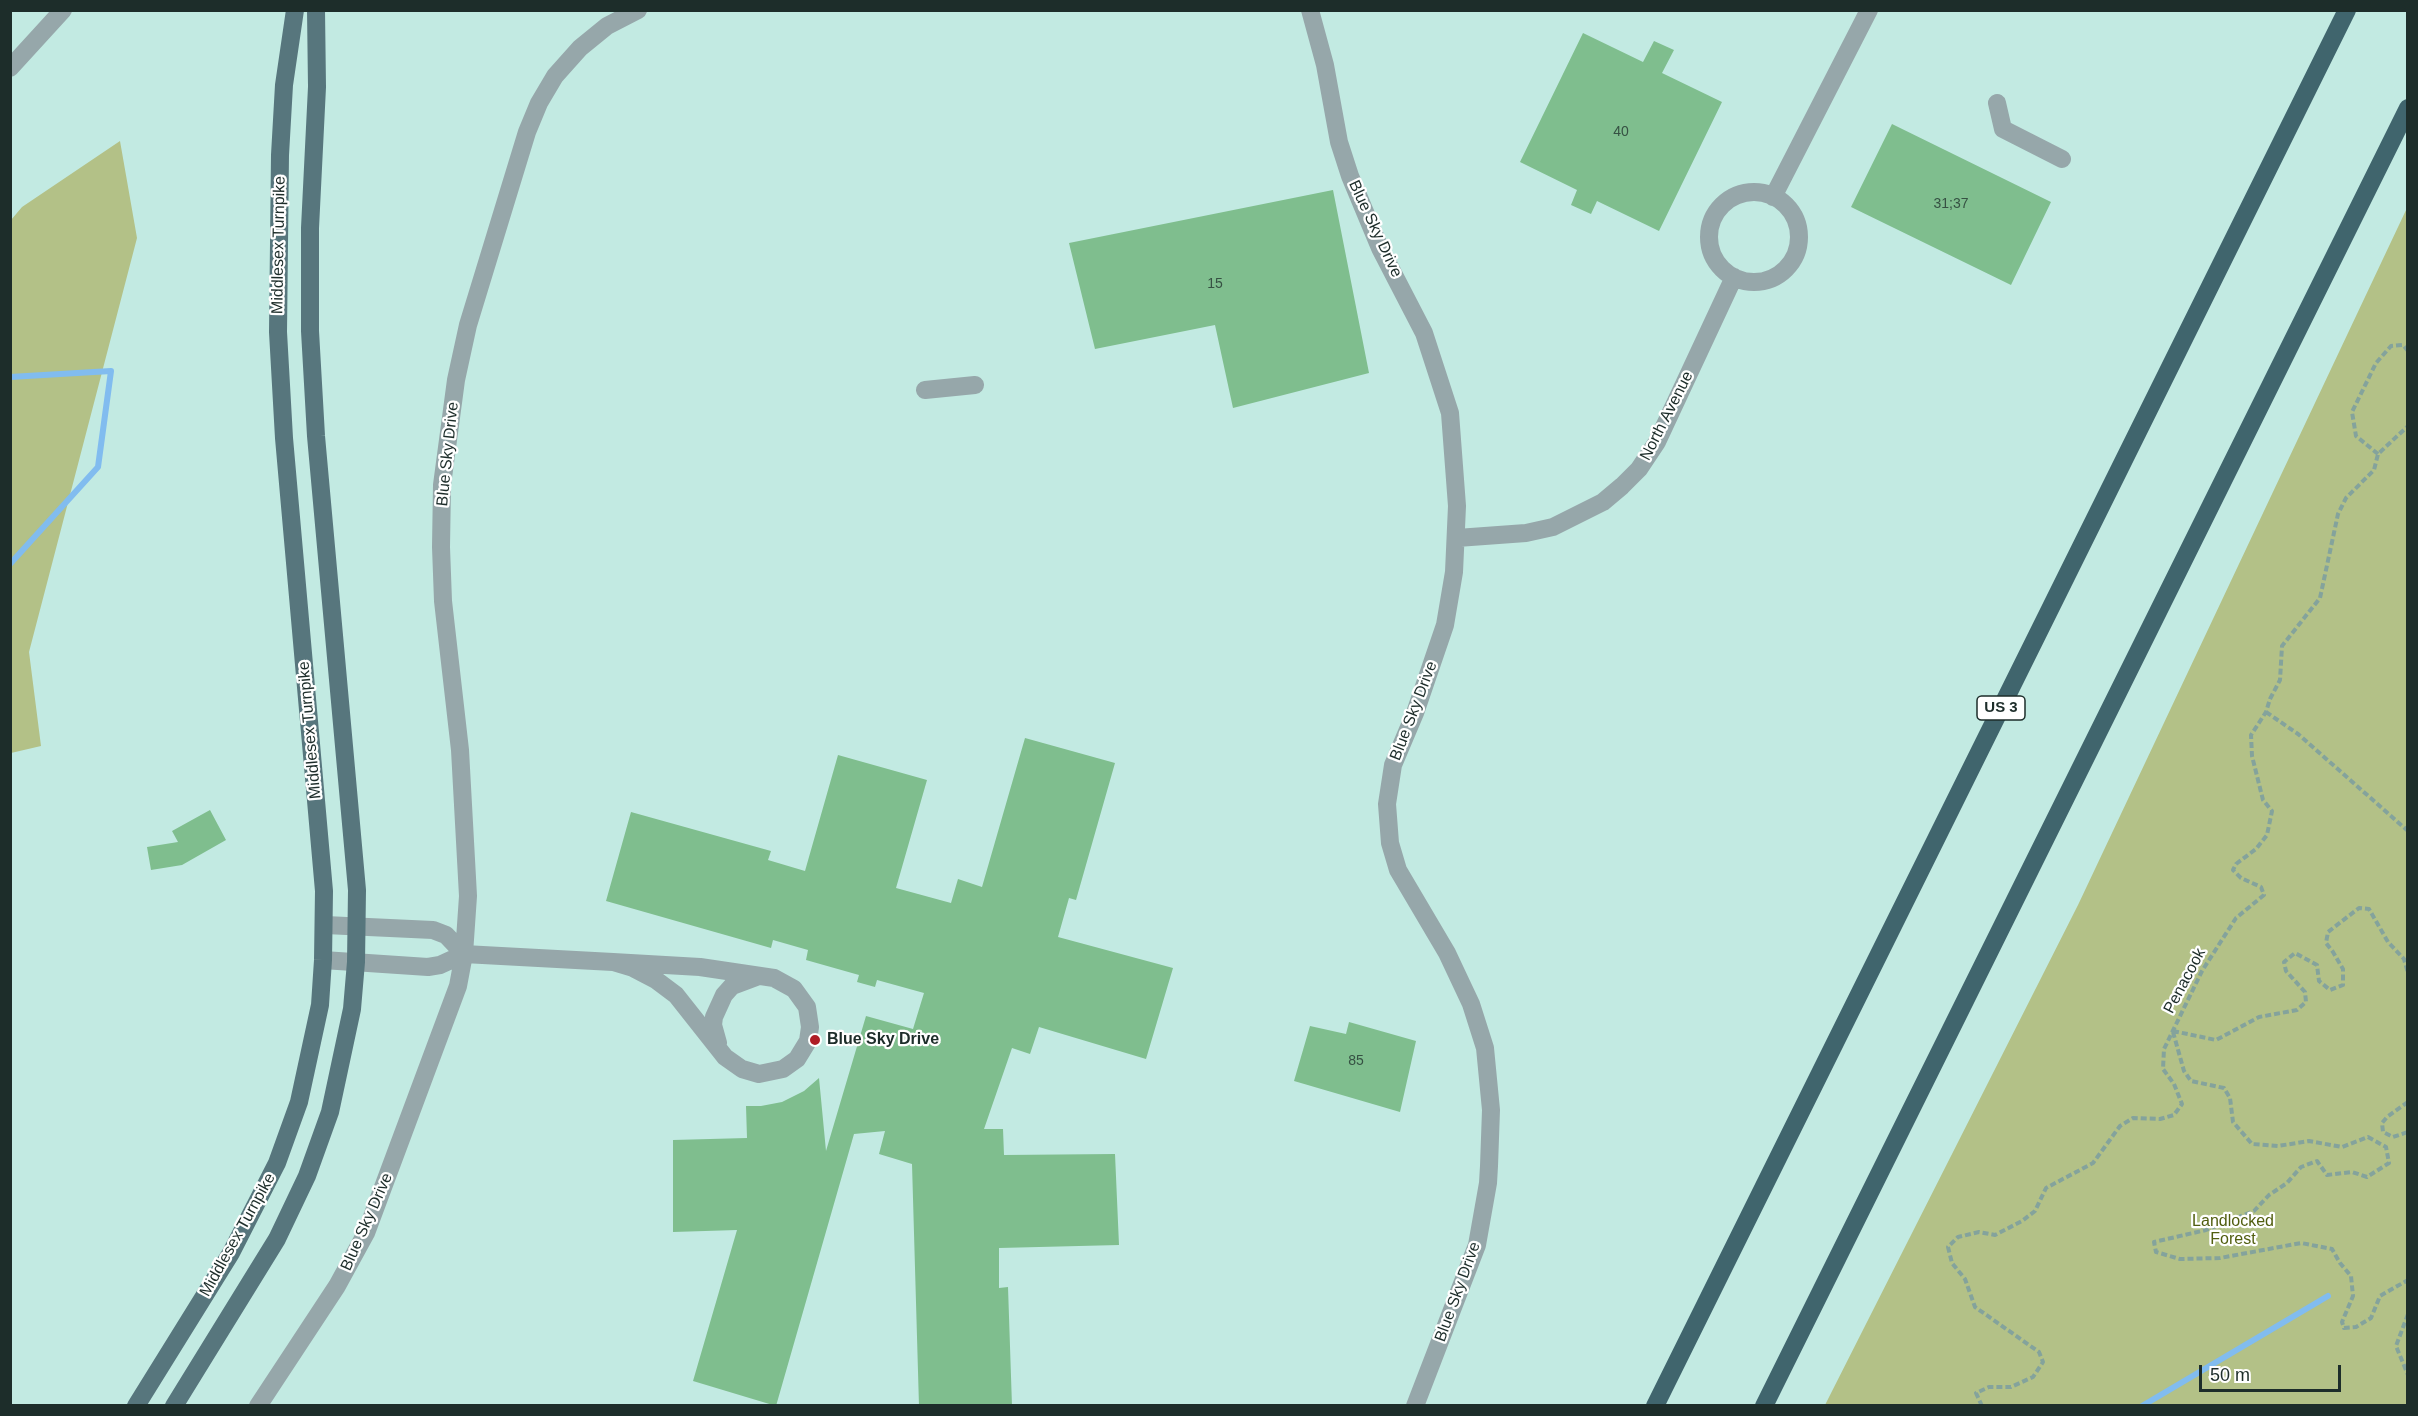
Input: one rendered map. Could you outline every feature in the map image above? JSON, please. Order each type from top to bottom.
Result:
[{"type":"highway","name":"US 3","points":[[1655,1406],[2347,10]]},
{"type":"highway","points":[[1764,1406],[2408,108]]},
{"type":"main road","name":"Middlesex Turnpike","points":[[136,1406],[231,1253],[277,1163],[299,1102],[320,1005],[325,925],[322,855],[284,438],[278,332],[280,155],[284,84],[295,10]]},
{"type":"main road","name":"Middlesex Turnpike","points":[[174,1406],[260,1269],[283,1229],[308,1176],[339,1078],[352,1009],[357,926],[355,862],[316,436],[310,331],[310,228],[317,87],[316,10]]},
{"type":"street","points":[[10,68],[63,10]]},
{"type":"street","name":"Blue Sky Drive","points":[[258,1406],[337,1286],[366,1233],[458,986],[464,954],[468,896],[460,750],[443,601],[441,547],[442,485],[456,380],[468,325],[527,132],[539,103],[555,76],[580,48],[607,26],[638,10]]},
{"type":"street","name":"Blue Sky Drive","points":[[1310,10],[1325,65],[1339,142],[1350,176],[1380,248],[1424,333],[1450,413],[1457,537],[1445,625],[1415,713],[1393,765],[1387,804],[1389,843],[1398,870],[1447,953],[1471,1004],[1485,1048],[1491,1110],[1488,1183],[1477,1245],[1416,1406]]},
{"type":"street","points":[[1773,197],[1869,10]]},
{"type":"street","points":[[1996,103],[2003,129],[2062,159]]},
{"type":"street","points":[[1759,192],[1773,197],[1787,206],[1796,222],[1799,233],[1797,250],[1789,266],[1774,278],[1761,282],[1747,282],[1734,277],[1724,271],[1711,250],[1709,234],[1713,217],[1726,201],[1744,193],[1759,192]]},
{"type":"street","name":"North Avenue","points":[[1457,537],[1526,533],[1553,527],[1603,502],[1622,486],[1639,469],[1657,442],[1734,277]]},
{"type":"street","points":[[925,390],[975,385]]},
{"type":"street","points":[[325,925],[433,930],[446,935],[464,954]]},
{"type":"street","points":[[323,960],[428,967],[447,963],[464,954],[613,962],[700,967],[774,978],[794,989],[807,1007],[810,1027],[803,1050],[797,1059],[783,1069],[759,1074],[742,1070],[720,1050],[676,995],[656,980],[633,968],[613,962]]},
{"type":"street","points":[[720,1050],[713,1025],[716,1010],[724,995],[732,986],[748,979],[774,978]]},
{"type":"path","points":[[2378,454],[2356,436],[2352,412],[2376,363],[2391,346],[2403,345],[2408,351]]},
{"type":"path","name":"Penacook","points":[[1982,1406],[1977,1393],[1989,1386],[2011,1387],[2033,1377],[2043,1362],[2039,1352],[1975,1307],[1965,1279],[1952,1263],[1948,1246],[1958,1237],[1979,1232],[1995,1235],[2022,1221],[2035,1211],[2046,1188],[2093,1164],[2120,1126],[2133,1118],[2160,1119],[2174,1115],[2182,1104],[2174,1084],[2163,1069],[2164,1049],[2202,971],[2236,918],[2264,895],[2261,886],[2241,878],[2233,870],[2236,864],[2256,849],[2267,835],[2272,811],[2263,800],[2252,756],[2251,735],[2266,712],[2280,680],[2282,646],[2320,598],[2338,514],[2346,498],[2374,470],[2378,454],[2408,426]]},
{"type":"path","points":[[2266,712],[2298,734],[2408,831]]},
{"type":"path","points":[[2408,973],[2404,959],[2388,942],[2369,909],[2359,908],[2328,932],[2326,943],[2343,969],[2343,985],[2330,990],[2319,981],[2317,965],[2295,953],[2284,962],[2286,970],[2305,992],[2306,1002],[2298,1010],[2259,1017],[2216,1040],[2173,1031],[2184,1071],[2191,1081],[2224,1088],[2230,1098],[2233,1122],[2252,1144],[2278,1146],[2309,1141],[2342,1147],[2368,1137],[2386,1147],[2389,1163],[2367,1177],[2352,1172],[2327,1175],[2317,1161],[2301,1167],[2287,1183],[2270,1195],[2254,1211],[2206,1230],[2154,1242],[2156,1252],[2180,1259],[2220,1258],[2301,1243],[2332,1249],[2351,1276],[2353,1296],[2342,1322],[2344,1328],[2356,1327],[2371,1318],[2380,1296],[2408,1280]]},
{"type":"path","points":[[2408,1102],[2382,1123],[2383,1132],[2393,1137],[2408,1132]]},
{"type":"path","points":[[2408,1314],[2396,1346],[2408,1375]]},
{"type":"green space","points":[[120,141],[137,238],[29,652],[41,746],[11,753],[11,220],[22,207]]},
{"type":"green space","name":"Landlocked Forest","points":[[2407,208],[2407,1405],[1825,1405],[2078,905]]},
{"type":"building","points":[[1583,33],[1643,62],[1654,41],[1674,50],[1662,73],[1722,102],[1659,231],[1597,201],[1591,214],[1571,205],[1577,190],[1520,162]]},
{"type":"building","points":[[1892,124],[2051,202],[2011,285],[1851,207]]},
{"type":"building","points":[[1333,190],[1369,373],[1233,408],[1215,325],[1095,349],[1069,243]]},
{"type":"building","points":[[1025,738],[1115,763],[1076,900],[1069,898],[1058,937],[1173,968],[1146,1059],[1039,1027],[1030,1054],[1012,1048],[984,1129],[1003,1129],[1004,1155],[1115,1154],[1119,1245],[999,1248],[999,1288],[1008,1287],[1012,1406],[919,1406],[912,1164],[879,1154],[885,1131],[854,1134],[776,1406],[693,1381],[737,1230],[673,1232],[673,1140],[747,1138],[746,1106],[782,1102],[804,1091],[819,1078],[826,1151],[866,1016],[913,1029],[924,993],[877,980],[875,987],[857,982],[859,975],[806,960],[808,950],[773,940],[771,948],[606,901],[631,812],[771,851],[768,860],[805,871],[838,755],[927,780],[896,888],[951,903],[958,879],[982,887]]},
{"type":"building","points":[[210,810],[226,840],[182,865],[151,870],[147,847],[178,842],[172,831]]},
{"type":"building","points":[[1349,1022],[1416,1041],[1400,1112],[1294,1081],[1310,1026],[1346,1034]]},
{"type":"waterway","points":[[10,377],[111,371],[98,467],[10,564]]},
{"type":"waterway","points":[[2142,1406],[2328,1296]]},
{"type":"place","name":"Blue Sky Drive","points":[[815,1040]]}]
